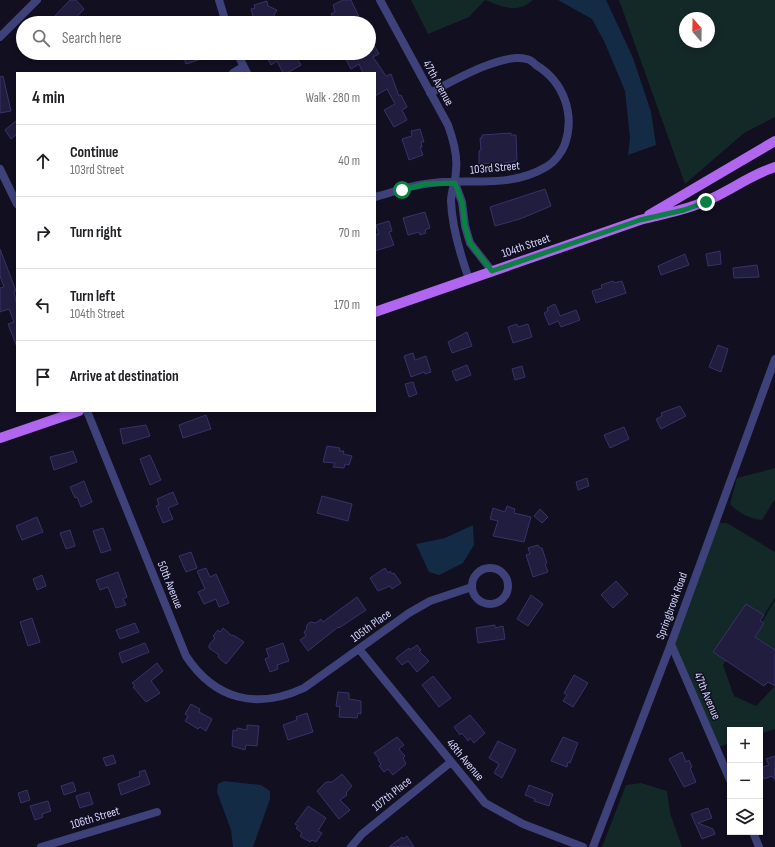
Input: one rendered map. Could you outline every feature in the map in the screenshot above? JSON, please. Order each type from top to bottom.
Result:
[{"type":"main road","name":"104th Street","points":[[640,220],[775,141]]},
{"type":"main road","name":"104th Street","points":[[376,312],[640,220],[684,210],[706,202],[752,176],[775,167]]},
{"type":"main road","points":[[0,438],[75,412]]},
{"type":"street","points":[[21,16],[37,0]]},
{"type":"street","points":[[219,0],[224,16]]},
{"type":"street","name":"47th Avenue","points":[[380,0],[448,125],[452,136],[457,168],[451,198],[453,216],[456,236],[468,279]]},
{"type":"street","points":[[0,37],[16,21]]},
{"type":"street","name":"103rd Street","points":[[376,197],[425,184],[498,182],[527,177],[548,166],[562,151],[569,130],[569,110],[558,84],[543,69],[526,58],[485,66],[472,71],[430,93]]},
{"type":"street","points":[[240,60],[245,70]]},
{"type":"street","points":[[0,169],[16,202]]},
{"type":"street","points":[[455,183],[462,202],[465,226],[470,243],[492,271]]},
{"type":"street","name":"Springbrook Road","points":[[593,847],[671,644],[773,369],[775,360]]},
{"type":"street","name":"50th Avenue","points":[[87,412],[186,656],[193,667],[213,686],[242,699],[270,699],[289,695]]},
{"type":"street","points":[[486,568],[499,570],[507,578],[509,584],[506,596],[492,605],[480,602],[473,593],[472,587],[476,575],[486,568]]},
{"type":"street","name":"105th Place","points":[[289,695],[304,688],[410,612],[430,601],[472,587]]},
{"type":"street","name":"47th Avenue","points":[[671,644],[727,773]]},
{"type":"street","name":"48th Avenue","points":[[359,649],[485,803],[522,824],[583,847]]},
{"type":"street","name":"107th Place","points":[[351,847],[362,834],[451,762]]},
{"type":"street","name":"106th Street","points":[[41,847],[157,812]]},
{"type":"street","points":[[754,835],[759,847]]},
{"type":"green space","points":[[411,0],[485,0],[469,17],[428,34]]},
{"type":"green space","points":[[485,0],[533,0],[521,7],[510,8]]},
{"type":"green space","points":[[619,0],[775,0],[775,117],[744,133],[685,184]]},
{"type":"green space","points":[[775,468],[775,499],[762,520],[745,515],[730,504],[737,478]]},
{"type":"green space","points":[[719,523],[727,523],[775,552],[775,598],[764,615],[746,605],[713,652],[726,661],[723,665],[734,696],[756,706],[775,686],[775,729],[763,733],[763,727],[727,727],[727,744],[716,748],[671,644],[713,528]]},
{"type":"green space","points":[[775,600],[775,650],[755,637],[764,623],[762,622]]},
{"type":"green space","points":[[641,783],[667,791],[670,813],[682,847],[602,847],[626,785]]},
{"type":"water","points":[[558,0],[606,0],[633,58],[651,112],[656,145],[628,155],[630,138],[625,91],[605,43],[592,19]]},
{"type":"water","points":[[473,525],[474,545],[463,563],[439,575],[429,572],[416,544],[445,538]]},
{"type":"water","points":[[224,781],[261,785],[270,791],[270,799],[253,847],[233,847],[231,830],[217,792],[218,784]]},
{"type":"building","points":[[70,0],[76,0],[84,9],[78,16],[55,16]]},
{"type":"building","points":[[343,0],[351,0],[359,16],[332,16],[331,14],[335,12],[333,5]]},
{"type":"building","points":[[267,1],[268,6],[277,10],[274,16],[253,16],[251,9],[255,8],[254,5]]},
{"type":"building","points":[[376,49],[379,54],[376,56]]},
{"type":"building","points":[[185,60],[198,60],[186,64]]},
{"type":"building","points":[[268,60],[298,60],[301,65],[289,72],[282,72],[277,61],[271,65]]},
{"type":"building","points":[[346,60],[375,60],[386,76],[391,74],[399,96],[401,95],[407,107],[402,110],[407,120],[394,127],[384,110],[395,104],[387,89],[376,95],[376,72],[363,72],[359,64],[351,69]]},
{"type":"building","points":[[3,76],[11,111],[0,113],[0,77]]},
{"type":"building","points":[[16,121],[16,135],[11,139],[5,130]]},
{"type":"building","points":[[420,129],[424,142],[421,142],[422,147],[420,147],[423,155],[409,160],[402,139],[412,136],[411,131]]},
{"type":"building","points":[[511,133],[511,135],[516,135],[517,161],[491,165],[491,163],[479,164],[479,151],[481,150],[480,138],[482,138],[482,135]]},
{"type":"building","points":[[545,189],[551,206],[520,219],[495,226],[490,207]]},
{"type":"building","points":[[425,212],[430,228],[425,230],[426,233],[420,235],[419,232],[408,235],[403,218]]},
{"type":"building","points":[[389,221],[392,231],[389,232],[394,245],[376,251],[376,235],[379,234],[376,225]]},
{"type":"building","points":[[0,249],[16,291],[14,291],[16,302],[16,344],[8,324],[14,322],[9,309],[0,312],[0,288],[4,287],[0,276]]},
{"type":"building","points":[[720,251],[721,264],[708,266],[706,254]]},
{"type":"building","points":[[685,254],[689,265],[661,275],[658,266]]},
{"type":"building","points":[[757,265],[759,277],[734,278],[733,268]]},
{"type":"building","points":[[613,281],[614,283],[622,281],[626,293],[596,303],[592,291],[602,288],[601,285]]},
{"type":"building","points":[[555,304],[560,316],[576,310],[580,320],[561,327],[558,321],[549,325],[544,313],[548,311],[547,308]]},
{"type":"building","points":[[517,324],[518,327],[528,324],[532,337],[513,343],[508,327]]},
{"type":"building","points":[[467,332],[472,346],[452,353],[448,342]]},
{"type":"building","points":[[718,345],[728,349],[721,372],[709,367]]},
{"type":"building","points":[[413,353],[415,360],[426,356],[431,372],[425,374],[424,372],[411,377],[404,356]]},
{"type":"building","points":[[467,365],[471,375],[456,381],[452,371]]},
{"type":"building","points":[[522,366],[525,377],[515,380],[512,369]]},
{"type":"building","points":[[413,382],[417,394],[409,397],[405,384]]},
{"type":"building","points":[[680,406],[686,416],[661,429],[656,419],[662,416],[661,413]]},
{"type":"building","points":[[206,415],[211,429],[183,438],[179,425]]},
{"type":"building","points":[[146,425],[150,436],[123,444],[120,429]]},
{"type":"building","points":[[624,427],[629,439],[610,448],[604,435]]},
{"type":"building","points":[[327,446],[340,448],[339,451],[344,451],[343,454],[352,456],[349,465],[345,464],[344,468],[333,467],[335,463],[323,462]]},
{"type":"building","points":[[73,451],[77,462],[54,470],[50,457]]},
{"type":"building","points":[[150,455],[161,480],[150,485],[140,459]]},
{"type":"building","points":[[587,478],[589,486],[578,490],[576,482]]},
{"type":"building","points":[[84,481],[92,502],[81,507],[77,497],[75,498],[70,487]]},
{"type":"building","points":[[173,492],[178,504],[168,508],[173,519],[163,523],[156,506],[159,505],[157,499]]},
{"type":"building","points":[[322,496],[352,504],[348,521],[317,513]]},
{"type":"building","points":[[507,506],[515,509],[514,513],[531,517],[524,542],[493,536],[498,521],[490,519],[493,508],[505,512]]},
{"type":"building","points":[[540,509],[548,517],[542,523],[534,516]]},
{"type":"building","points":[[37,517],[43,532],[22,540],[16,526]]},
{"type":"building","points":[[103,528],[111,550],[101,553],[93,531]]},
{"type":"building","points":[[70,530],[75,546],[66,549],[60,533]]},
{"type":"building","points":[[538,545],[542,548],[547,563],[545,564],[548,572],[533,577],[526,555],[530,554],[528,548]]},
{"type":"building","points":[[191,552],[197,568],[186,572],[179,556]]},
{"type":"building","points":[[206,568],[210,577],[216,574],[229,603],[219,607],[216,599],[204,604],[198,592],[205,589],[197,571]]},
{"type":"building","points":[[385,568],[388,573],[390,571],[392,574],[394,573],[401,583],[392,589],[390,586],[378,591],[370,578]]},
{"type":"building","points":[[118,572],[127,597],[123,599],[126,605],[116,608],[108,587],[100,590],[96,580]]},
{"type":"building","points":[[42,575],[46,586],[37,590],[33,579]]},
{"type":"building","points":[[616,581],[628,594],[613,608],[601,595]]},
{"type":"building","points":[[531,595],[543,604],[528,626],[517,619]]},
{"type":"building","points":[[357,597],[366,610],[339,628],[338,627],[308,651],[300,640],[306,636],[304,632],[307,625],[310,622],[316,623],[321,619],[323,622]]},
{"type":"building","points":[[746,604],[764,615],[760,621],[764,623],[755,637],[775,650],[775,686],[768,682],[764,686],[713,652]]},
{"type":"building","points":[[32,618],[40,642],[28,646],[20,622]]},
{"type":"building","points":[[135,623],[139,632],[120,639],[116,630]]},
{"type":"building","points":[[495,625],[495,628],[503,626],[505,639],[478,643],[476,628]]},
{"type":"building","points":[[223,628],[232,636],[233,635],[244,642],[226,664],[218,657],[219,655],[209,648],[209,645],[215,638],[213,636],[218,630],[220,632]]},
{"type":"building","points":[[145,643],[149,652],[122,663],[119,653]]},
{"type":"building","points":[[283,643],[289,661],[277,665],[278,669],[270,672],[265,659],[269,657],[266,649]]},
{"type":"building","points":[[417,645],[421,650],[419,651],[429,661],[417,672],[408,661],[402,665],[396,658],[409,648],[410,650]]},
{"type":"building","points":[[157,663],[163,671],[151,681],[160,693],[146,702],[133,687],[135,686],[132,683]]},
{"type":"building","points":[[574,675],[588,683],[573,707],[563,701],[567,695],[564,693]]},
{"type":"building","points":[[433,676],[451,698],[439,707],[422,685]]},
{"type":"building","points":[[338,692],[349,693],[349,699],[361,701],[361,714],[358,713],[357,718],[339,717],[340,707],[336,706]]},
{"type":"building","points":[[191,704],[200,709],[199,712],[212,719],[206,731],[200,727],[198,729],[185,721],[188,716],[185,714]]},
{"type":"building","points":[[307,713],[313,732],[288,740],[283,725],[297,720],[296,717]]},
{"type":"building","points":[[470,715],[485,733],[474,743],[470,738],[468,741],[462,733],[460,735],[454,727]]},
{"type":"building","points":[[247,725],[259,726],[257,746],[246,745],[245,750],[232,746],[233,730],[237,731],[237,728],[247,730]]},
{"type":"building","points":[[397,737],[404,745],[399,749],[405,756],[403,758],[406,764],[393,775],[388,769],[384,772],[379,766],[381,764],[378,760],[379,759],[374,753]]},
{"type":"building","points":[[563,737],[578,743],[567,767],[551,761]]},
{"type":"building","points":[[498,741],[516,750],[502,778],[494,773],[499,764],[489,758]]},
{"type":"building","points":[[682,752],[686,762],[689,760],[692,767],[690,768],[696,782],[684,787],[669,759]]},
{"type":"building","points":[[113,755],[116,763],[106,766],[103,758]]},
{"type":"building","points":[[775,756],[775,780],[772,776],[764,779],[763,767],[769,765],[766,759]]},
{"type":"building","points":[[145,770],[150,784],[121,795],[118,784],[140,776],[139,772]]},
{"type":"building","points":[[342,774],[352,786],[346,793],[347,795],[340,800],[350,810],[339,819],[317,791],[326,782],[332,782]]},
{"type":"building","points":[[73,782],[76,791],[64,795],[61,786]]},
{"type":"building","points":[[529,785],[553,794],[549,806],[534,801],[535,799],[525,795]]},
{"type":"building","points":[[27,790],[30,800],[21,803],[18,793]]},
{"type":"building","points":[[89,792],[93,804],[80,808],[76,796]]},
{"type":"building","points":[[48,801],[51,811],[42,814],[43,817],[35,820],[30,806]]},
{"type":"building","points":[[308,806],[326,818],[318,831],[322,833],[316,842],[312,840],[310,842],[300,836],[302,833],[296,828],[298,826],[295,824]]},
{"type":"building","points":[[708,808],[712,818],[698,823],[713,829],[715,834],[702,839],[691,814]]},
{"type":"building","points":[[407,836],[414,847],[389,847],[402,837],[403,839]]},
{"type":"route","points":[[402,190],[425,184],[455,183],[462,202],[465,226],[470,243],[492,271],[640,220],[684,210],[706,202]]}]
